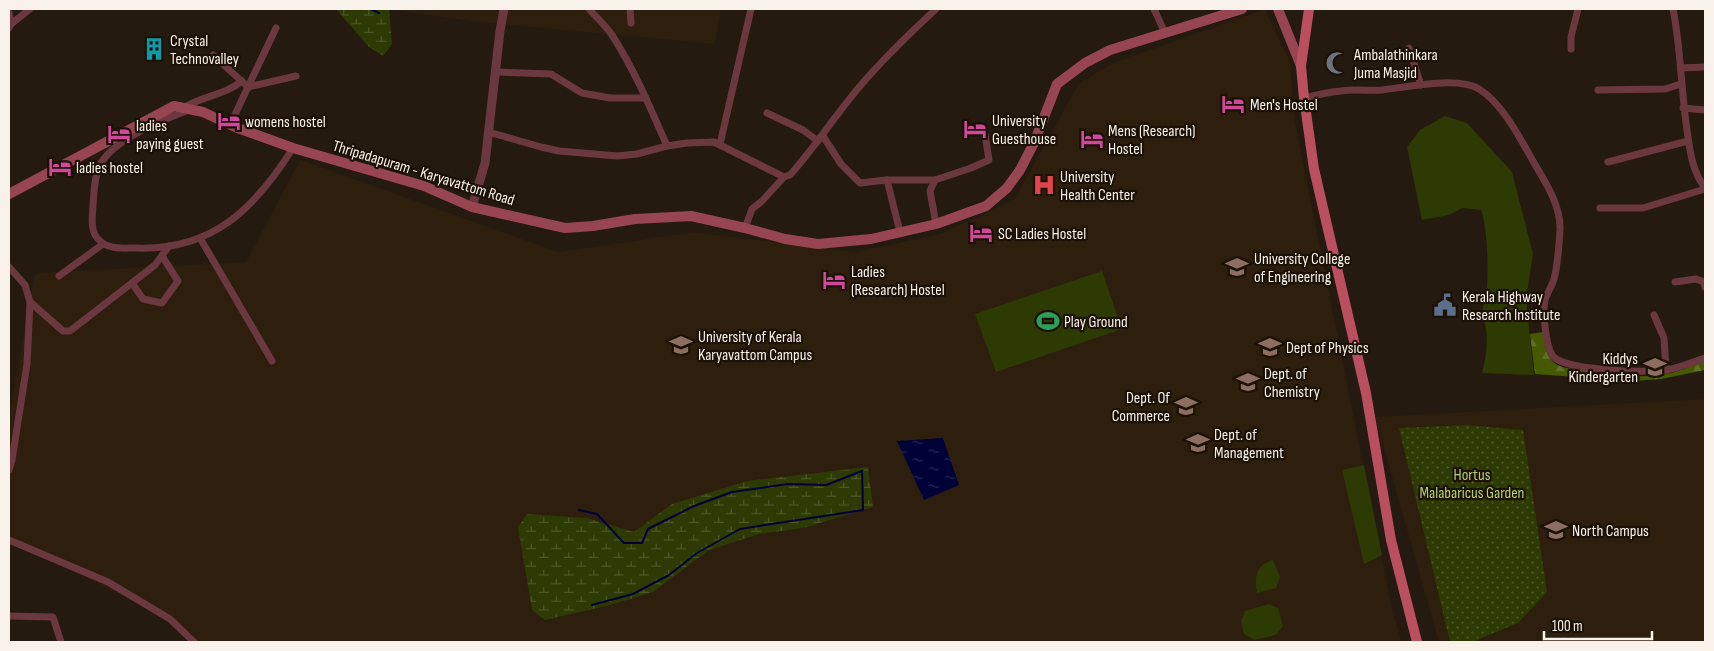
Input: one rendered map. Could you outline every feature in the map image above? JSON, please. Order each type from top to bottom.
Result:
[{"type":"main road","name":"Thripadapuram - Karyavattom Road","points":[[188,108],[293,148],[424,186],[472,207],[565,228],[593,226],[635,219],[691,216],[785,239],[818,244],[871,239],[936,224],[986,206],[1007,188],[1020,170],[1057,84],[1085,63],[1110,50],[1242,9]]},
{"type":"main road","points":[[1278,9],[1301,66]]},
{"type":"main road","points":[[1309,9],[1301,66],[1314,169],[1366,393],[1391,540],[1417,642]]},
{"type":"main road","points":[[9,194],[168,107],[188,108]]},
{"type":"street","points":[[10,26],[30,9]]},
{"type":"street","points":[[472,207],[484,163],[504,9]]},
{"type":"street","points":[[589,9],[611,34],[639,81],[667,146]]},
{"type":"street","points":[[630,9],[631,23]]},
{"type":"street","points":[[720,144],[752,9]]},
{"type":"street","points":[[745,228],[752,209],[762,202],[784,177],[790,175],[860,86],[894,49],[936,9]]},
{"type":"street","points":[[1154,9],[1165,33]]},
{"type":"street","points":[[1571,49],[1571,37],[1578,9]]},
{"type":"street","points":[[1600,208],[1643,208],[1705,188],[1698,179],[1691,158],[1673,9]]},
{"type":"street","points":[[9,13],[10,26]]},
{"type":"street","points":[[230,125],[276,28]]},
{"type":"street","points":[[1409,48],[1421,85]]},
{"type":"street","points":[[213,55],[248,87]]},
{"type":"street","points":[[1681,68],[1705,67]]},
{"type":"street","points":[[496,72],[551,74],[582,94],[610,98],[646,98]]},
{"type":"street","points":[[248,87],[296,76]]},
{"type":"street","points":[[242,81],[230,89],[195,101],[188,108],[136,135],[105,156],[96,176],[92,217],[93,233],[103,244],[116,248],[153,248],[200,238],[214,232],[249,206],[275,177],[293,148]]},
{"type":"street","points":[[1304,98],[1342,91],[1368,91],[1438,83],[1466,84],[1478,88],[1499,107],[1528,153],[1552,196],[1560,216],[1554,278],[1544,302],[1545,326],[1552,356],[1558,362],[1608,370],[1642,372],[1666,370],[1705,358]]},
{"type":"street","points":[[1598,90],[1665,90],[1681,84]]},
{"type":"street","points":[[1684,108],[1705,110]]},
{"type":"street","points":[[767,113],[821,138],[841,164],[860,183],[887,180],[935,180],[971,168],[989,160],[985,134]]},
{"type":"street","points":[[488,132],[540,147],[588,154],[627,155],[687,143],[714,142],[784,177]]},
{"type":"street","points":[[1608,162],[1688,141]]},
{"type":"street","points":[[887,180],[900,232]]},
{"type":"street","points":[[935,180],[930,191],[936,224]]},
{"type":"street","points":[[200,238],[272,361]]},
{"type":"street","points":[[59,276],[103,244]]},
{"type":"street","points":[[30,302],[63,331],[67,332],[155,265],[169,246]]},
{"type":"street","points":[[132,283],[143,300],[162,303],[178,281],[162,256]]},
{"type":"street","points":[[9,267],[25,285],[30,302],[27,364],[9,470]]},
{"type":"street","points":[[1675,282],[1696,279],[1704,282],[1705,288]]},
{"type":"street","points":[[1654,315],[1664,338],[1666,370]]},
{"type":"street","points":[[9,540],[108,582],[170,619],[194,642]]},
{"type":"street","points":[[9,616],[53,616],[61,642]]},
{"type":"shaded area","points":[[387,9],[721,9],[715,44],[478,22]]},
{"type":"shaded area","name":"University of Kerala Karyavattom Campus","points":[[1265,9],[1290,62],[1295,122],[1392,610],[1402,642],[193,642],[183,627],[9,538],[9,417],[35,273],[246,262],[300,160],[559,252],[693,232],[856,252],[940,234],[1014,200],[1079,83],[1113,63]]},
{"type":"shaded area","name":"North Campus","points":[[1705,399],[1705,642],[1439,642],[1375,417]]},
{"type":"green space","points":[[336,9],[389,9],[392,44],[383,56],[369,47]]},
{"type":"green space","points":[[1445,116],[1467,123],[1512,172],[1533,254],[1526,299],[1534,375],[1482,373],[1487,345],[1482,309],[1486,298],[1488,266],[1485,228],[1481,210],[1462,208],[1449,215],[1422,220],[1407,147],[1420,130]]},
{"type":"green space","name":"Play Ground","points":[[1102,271],[1122,329],[996,372],[975,314]]},
{"type":"green space","points":[[1543,332],[1548,355],[1554,363],[1566,368],[1648,376],[1672,373],[1705,361],[1705,370],[1661,379],[1633,381],[1535,374],[1530,334]]},
{"type":"green space","name":"Hortus Malabaricus Garden","points":[[1467,425],[1523,430],[1547,592],[1518,623],[1472,642],[1450,642],[1399,428]]},
{"type":"green space","points":[[1364,465],[1382,555],[1364,564],[1342,470]]},
{"type":"green space","points":[[868,467],[873,507],[803,528],[759,534],[709,550],[653,592],[610,605],[545,620],[532,610],[518,527],[527,514],[587,518],[634,532],[672,504],[747,481]]},
{"type":"green space","points":[[1273,560],[1280,577],[1276,588],[1257,593],[1256,577],[1258,572],[1263,565]]},
{"type":"green space","points":[[1269,604],[1278,608],[1283,626],[1276,635],[1254,640],[1244,634],[1241,621],[1245,611]]},
{"type":"water","points":[[943,438],[959,485],[924,500],[897,441]]},
{"type":"waterway","points":[[371,9],[379,13]]},
{"type":"waterway","points":[[579,510],[597,514],[624,543],[642,543],[648,529],[694,506],[732,492],[788,484],[826,485],[862,471],[863,510],[740,529],[697,553],[669,575],[633,594],[592,605]]},
{"type":"place","name":"Crystal Technovalley","points":[[154,49]]},
{"type":"place","name":"Ambalathinkara Juma Masjid","points":[[1337,63]]},
{"type":"place","name":"Men's Hostel","points":[[1233,104]]},
{"type":"place","name":"womens hostel","points":[[229,121]]},
{"type":"place","name":"University Guesthouse","points":[[975,129]]},
{"type":"place","name":"ladies paying guest","points":[[119,134]]},
{"type":"place","name":"Mens (Research) Hostel","points":[[1092,139]]},
{"type":"place","name":"ladies hostel","points":[[60,167]]},
{"type":"place","name":"University Health Center","points":[[1044,185]]},
{"type":"place","name":"SC Ladies Hostel","points":[[981,233]]},
{"type":"place","name":"University College of Engineering","points":[[1237,267]]},
{"type":"place","name":"Ladies (Research) Hostel","points":[[834,280]]},
{"type":"place","name":"Kerala Highway Research Institute","points":[[1445,305]]},
{"type":"place","name":"Play Ground","points":[[1048,321]]},
{"type":"place","name":"University of Kerala Karyavattom Campus","points":[[681,345]]},
{"type":"place","name":"Dept of Physics","points":[[1270,347]]},
{"type":"place","name":"Kiddys Kindergarten","points":[[1655,367]]},
{"type":"place","name":"Dept. of Chemistry","points":[[1248,382]]},
{"type":"place","name":"Dept. Of Commerce","points":[[1186,406]]},
{"type":"place","name":"Dept. of Management","points":[[1198,443]]},
{"type":"place","name":"North Campus","points":[[1556,530]]}]
